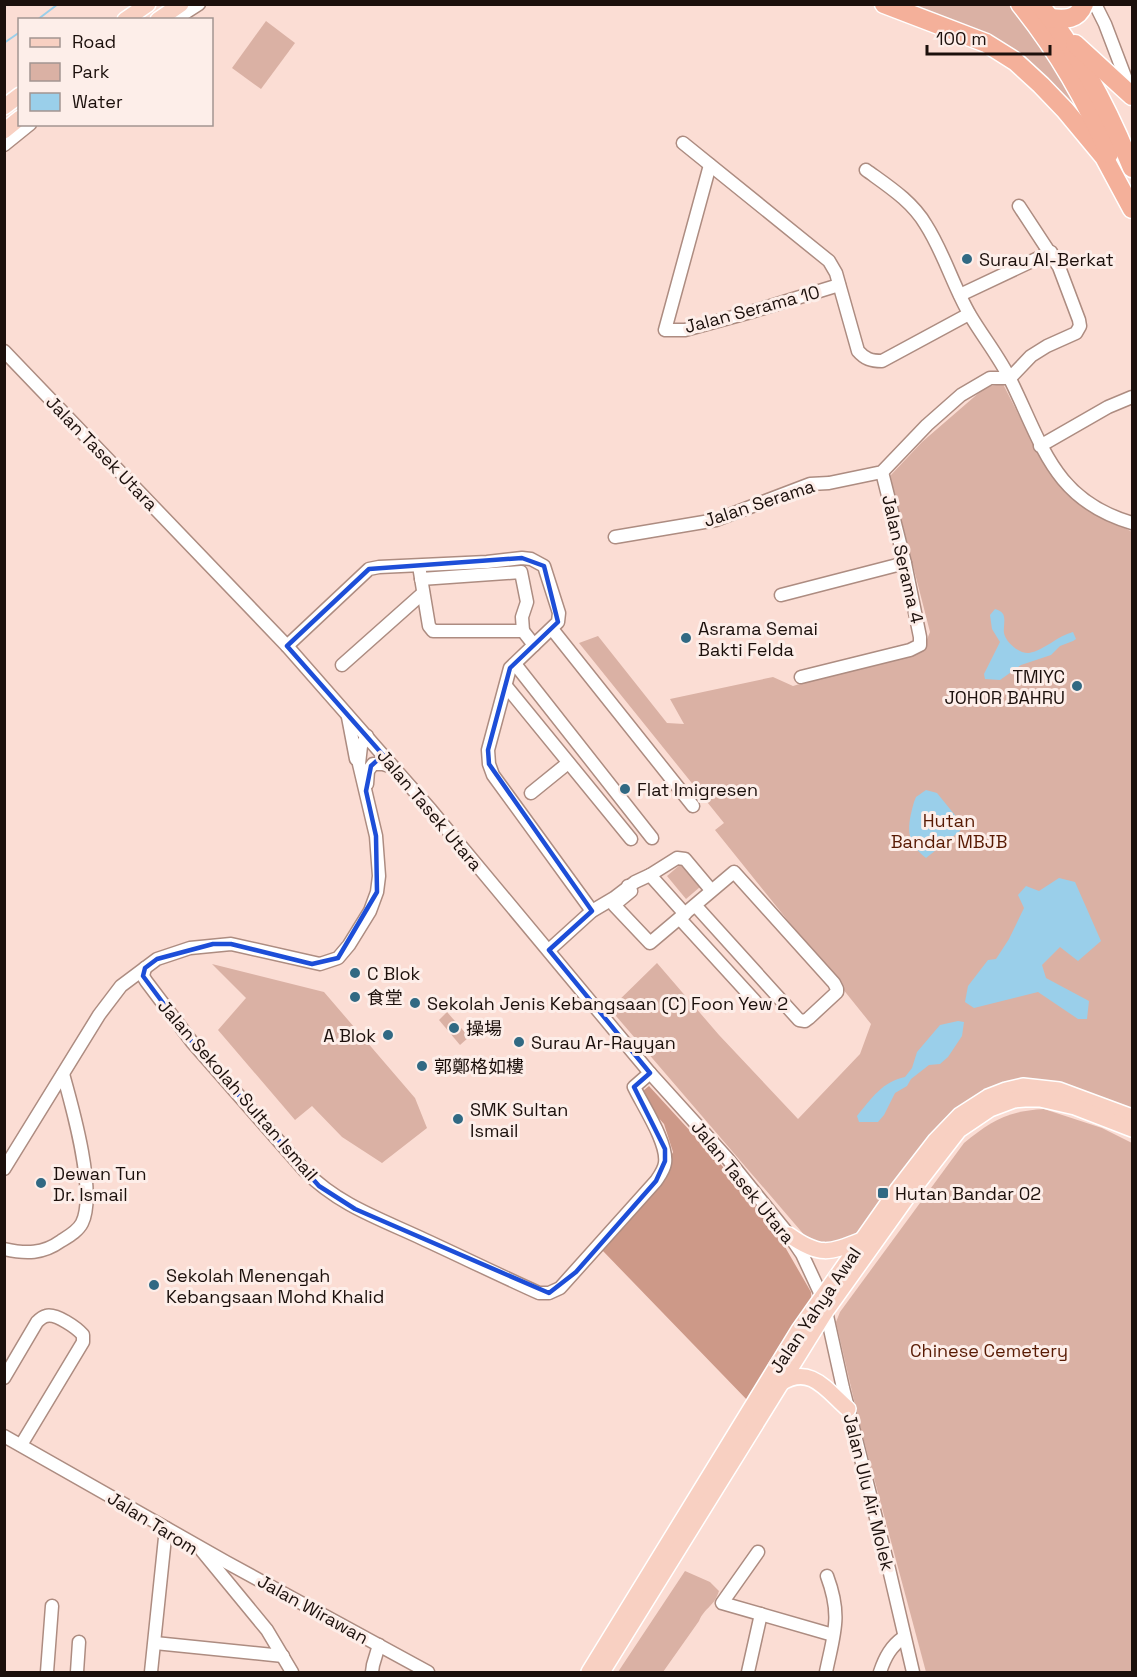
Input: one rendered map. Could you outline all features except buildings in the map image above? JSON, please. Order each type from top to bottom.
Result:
[{"type":"highway","points":[[884,4],[986,43],[1016,62],[1049,93],[1104,157],[1132,208]]},
{"type":"highway","points":[[1020,4],[1056,52],[1071,79],[1099,131],[1132,208]]},
{"type":"highway","points":[[1049,17],[1070,19],[1080,12],[1084,4]]},
{"type":"highway","points":[[1049,17],[1132,95]]},
{"type":"highway","points":[[1049,17],[1099,97],[1132,168]]},
{"type":"main road","points":[[128,18],[148,4]]},
{"type":"main road","points":[[161,18],[181,4]]},
{"type":"main road","points":[[4,107],[18,96]]},
{"type":"main road","points":[[4,131],[18,120]]},
{"type":"main road","name":"Jalan Yahya Awal","points":[[602,1672],[780,1383],[862,1240],[935,1141],[960,1115],[988,1096],[1023,1086],[1042,1087],[1077,1095],[1132,1117]]},
{"type":"main road","name":"Jalan Yahya Awal","points":[[589,1672],[799,1330],[824,1304],[960,1130],[990,1108],[1014,1100],[1040,1099],[1075,1107],[1132,1129]]},
{"type":"main road","points":[[789,1235],[807,1247],[827,1252],[862,1240]]},
{"type":"main road","points":[[780,1383],[795,1376],[810,1378],[817,1381],[848,1410]]},
{"type":"street","points":[[177,18],[199,4]]},
{"type":"street","points":[[1095,4],[1132,95]]},
{"type":"street","points":[[4,145],[28,126]]},
{"type":"street","points":[[683,143],[829,261],[836,273],[858,351],[863,357],[873,361],[882,361],[969,314]]},
{"type":"street","name":"Jalan Serama 10","points":[[710,165],[665,330],[685,330],[839,285]]},
{"type":"street","points":[[866,170],[900,195],[926,224],[969,314],[1010,378],[1040,446],[1063,481],[1084,501],[1106,514],[1132,523]]},
{"type":"street","points":[[882,472],[927,425],[961,395],[990,378],[1010,378],[1031,357],[1047,346],[1076,333],[1080,326],[1059,267],[1019,206]]},
{"type":"street","points":[[960,295],[1051,252]]},
{"type":"street","name":"Jalan Tasek Utara","points":[[4,351],[287,646],[394,767],[650,1072],[727,1158],[789,1235],[802,1254],[824,1304]]},
{"type":"street","points":[[1040,446],[1108,407],[1132,397]]},
{"type":"street","name":"Jalan Serama","points":[[615,537],[716,520],[810,484],[828,483],[882,472]]},
{"type":"street","name":"Jalan Serama 4","points":[[801,678],[919,646],[920,637],[905,563],[882,472]]},
{"type":"street","points":[[531,559],[541,563],[546,569],[565,615],[552,629],[529,639],[433,631],[429,626],[420,573],[531,559]]},
{"type":"street","points":[[781,596],[905,563]]},
{"type":"street","points":[[287,646],[369,569],[379,567],[420,573],[521,572],[527,602],[522,617],[529,639],[518,668]]},
{"type":"street","points":[[342,665],[423,593]]},
{"type":"street","points":[[552,629],[693,806]]},
{"type":"street","points":[[518,668],[510,668],[509,690],[488,750],[489,764],[493,775],[592,911]]},
{"type":"street","points":[[518,668],[652,838]]},
{"type":"street","points":[[509,690],[631,839]]},
{"type":"street","points":[[347,713],[357,769],[362,776]]},
{"type":"street","points":[[4,1169],[87,1032],[110,1000],[121,987],[157,959],[213,944],[231,944],[312,964],[327,963],[338,958],[370,911],[377,892],[379,876],[376,836],[359,764],[363,741],[367,736]]},
{"type":"street","points":[[366,791],[368,771],[371,766],[378,763],[394,767]]},
{"type":"street","points":[[531,793],[568,764]]},
{"type":"street","points":[[549,950],[592,911],[640,878],[650,875],[677,858],[683,858],[711,890]]},
{"type":"street","points":[[628,886],[631,891],[614,905],[650,943],[734,872],[838,990],[809,1018],[801,1021],[695,905]]},
{"type":"street","points":[[650,875],[716,958],[755,1001]]},
{"type":"street","points":[[716,958],[731,944]]},
{"type":"street","name":"Jalan Sekolah Sultan Ismail","points":[[145,968],[143,976],[146,981],[192,1042],[319,1186],[355,1209],[539,1293],[549,1293],[560,1288],[656,1181],[663,1169],[664,1149],[634,1087],[650,1072]]},
{"type":"street","points":[[4,1249],[32,1253],[43,1251],[70,1236],[83,1220],[86,1173],[63,1074]]},
{"type":"street","name":"Jalan Ulu Air Molek","points":[[824,1304],[913,1672]]},
{"type":"street","points":[[4,1378],[37,1322],[43,1316],[49,1315],[57,1318],[79,1330],[83,1335],[82,1342],[21,1445]]},
{"type":"street","name":"Jalan Tarom","points":[[4,1436],[198,1546],[267,1630],[292,1672]]},
{"type":"street","points":[[151,1672],[166,1528]]},
{"type":"street","name":"Jalan Wirawan","points":[[198,1546],[428,1672]]},
{"type":"street","points":[[758,1552],[721,1602],[833,1635]]},
{"type":"street","points":[[222,1576],[222,1569],[226,1562]]},
{"type":"street","points":[[826,1672],[837,1616],[835,1596],[827,1576]]},
{"type":"street","points":[[47,1672],[52,1606]]},
{"type":"street","points":[[748,1672],[761,1614]]},
{"type":"street","points":[[880,1672],[886,1656],[895,1643],[904,1637]]},
{"type":"street","points":[[77,1672],[79,1642]]},
{"type":"street","points":[[155,1643],[283,1656]]},
{"type":"street","points":[[372,1672],[379,1645]]},
{"type":"highlighted area","points":[[522,558],[544,566],[558,622],[510,668],[488,750],[489,764],[592,911],[549,950],[650,1073],[634,1087],[665,1149],[665,1161],[656,1181],[576,1272],[549,1293],[355,1209],[319,1186],[192,1042],[143,976],[145,968],[157,959],[213,944],[231,944],[312,964],[338,958],[377,892],[376,836],[366,791],[371,766],[383,755],[287,646],[369,569]]},
{"type":"green space","points":[[912,5],[1014,5],[1049,45],[1106,150],[1017,63],[938,14]]},
{"type":"green space","points":[[266,21],[295,43],[261,89],[232,68]]},
{"type":"green space","name":"Hutan Bandar MBJB","points":[[1003,384],[1032,441],[1063,489],[1096,512],[1132,532],[1132,1111],[995,1088],[861,1232],[841,1247],[812,1244],[610,1009],[657,963],[719,1035],[798,1119],[860,1054],[871,1024],[715,830],[724,823],[579,643],[598,636],[667,723],[684,724],[670,699],[773,677],[793,686],[924,647],[930,632],[890,476],[922,442],[981,391],[990,386]]},
{"type":"green space","points":[[681,864],[700,887],[686,899],[667,876]]},
{"type":"green space","points":[[212,964],[324,992],[415,1098],[427,1128],[382,1163],[342,1137],[312,1106],[295,1120],[218,1030],[246,998]]},
{"type":"green space","name":"操場","points":[[447,1012],[469,1037],[460,1045],[439,1020]]},
{"type":"green space","name":"Chinese Cemetery","points":[[1044,1109],[1102,1128],[1132,1143],[1132,1672],[926,1672],[859,1422],[836,1322],[840,1312],[964,1143],[1001,1118],[1020,1112]]},
{"type":"green space","points":[[685,1571],[710,1582],[719,1591],[715,1600],[663,1672],[618,1672]]},
{"type":"shaded area","points":[[649,1086],[766,1214],[811,1292],[812,1305],[750,1403],[602,1250],[659,1181],[673,1152],[664,1124],[638,1095]]},
{"type":"water","points":[[995,609],[1003,614],[1004,633],[1007,640],[1022,652],[1035,651],[1073,632],[1076,639],[1060,646],[1051,655],[1021,665],[1000,680],[985,679],[984,674],[1000,642],[992,629],[990,615]]},
{"type":"water","points":[[926,790],[937,793],[963,825],[960,831],[926,858],[914,846],[909,826],[916,797]]},
{"type":"water","points":[[1059,878],[1075,882],[1101,941],[1078,961],[1060,947],[1042,965],[1046,978],[1089,1001],[1087,1019],[1078,1019],[1038,992],[974,1008],[965,1002],[968,986],[988,960],[996,959],[1009,939],[1024,908],[1018,895],[1026,886],[1039,891]]},
{"type":"water","points":[[964,1022],[962,1036],[948,1057],[940,1064],[929,1065],[911,1079],[907,1086],[895,1093],[878,1122],[859,1122],[857,1116],[878,1092],[890,1082],[905,1077],[912,1068],[917,1052],[940,1025]]},
{"type":"waterway","points":[[40,18],[58,4]]},
{"type":"waterway","points":[[4,43],[18,33]]},
{"type":"place","name":"Surau Al-Berkat","points":[[967,259]]},
{"type":"place","name":"Asrama Semai Bakti Felda","points":[[686,638]]},
{"type":"place","name":"TMIYC JOHOR BAHRU","points":[[1077,686]]},
{"type":"place","name":"Flat Imigresen","points":[[625,789]]},
{"type":"place","name":"C Blok","points":[[355,973]]},
{"type":"place","name":"食堂","points":[[355,997]]},
{"type":"place","name":"Sekolah Jenis Kebangsaan (C) Foon Yew 2","points":[[415,1003]]},
{"type":"place","name":"操場","points":[[454,1028]]},
{"type":"place","name":"A Blok","points":[[388,1035]]},
{"type":"place","name":"Surau Ar-Rayyan","points":[[519,1042]]},
{"type":"place","name":"郭鄭格如樓","points":[[422,1066]]},
{"type":"place","name":"SMK Sultan Ismail","points":[[458,1119]]},
{"type":"place","name":"Dewan Tun Dr. Ismail","points":[[41,1183]]},
{"type":"place","name":"Hutan Bandar 02","points":[[883,1193]]},
{"type":"place","name":"Sekolah Menengah Kebangsaan Mohd Khalid","points":[[154,1285]]}]
